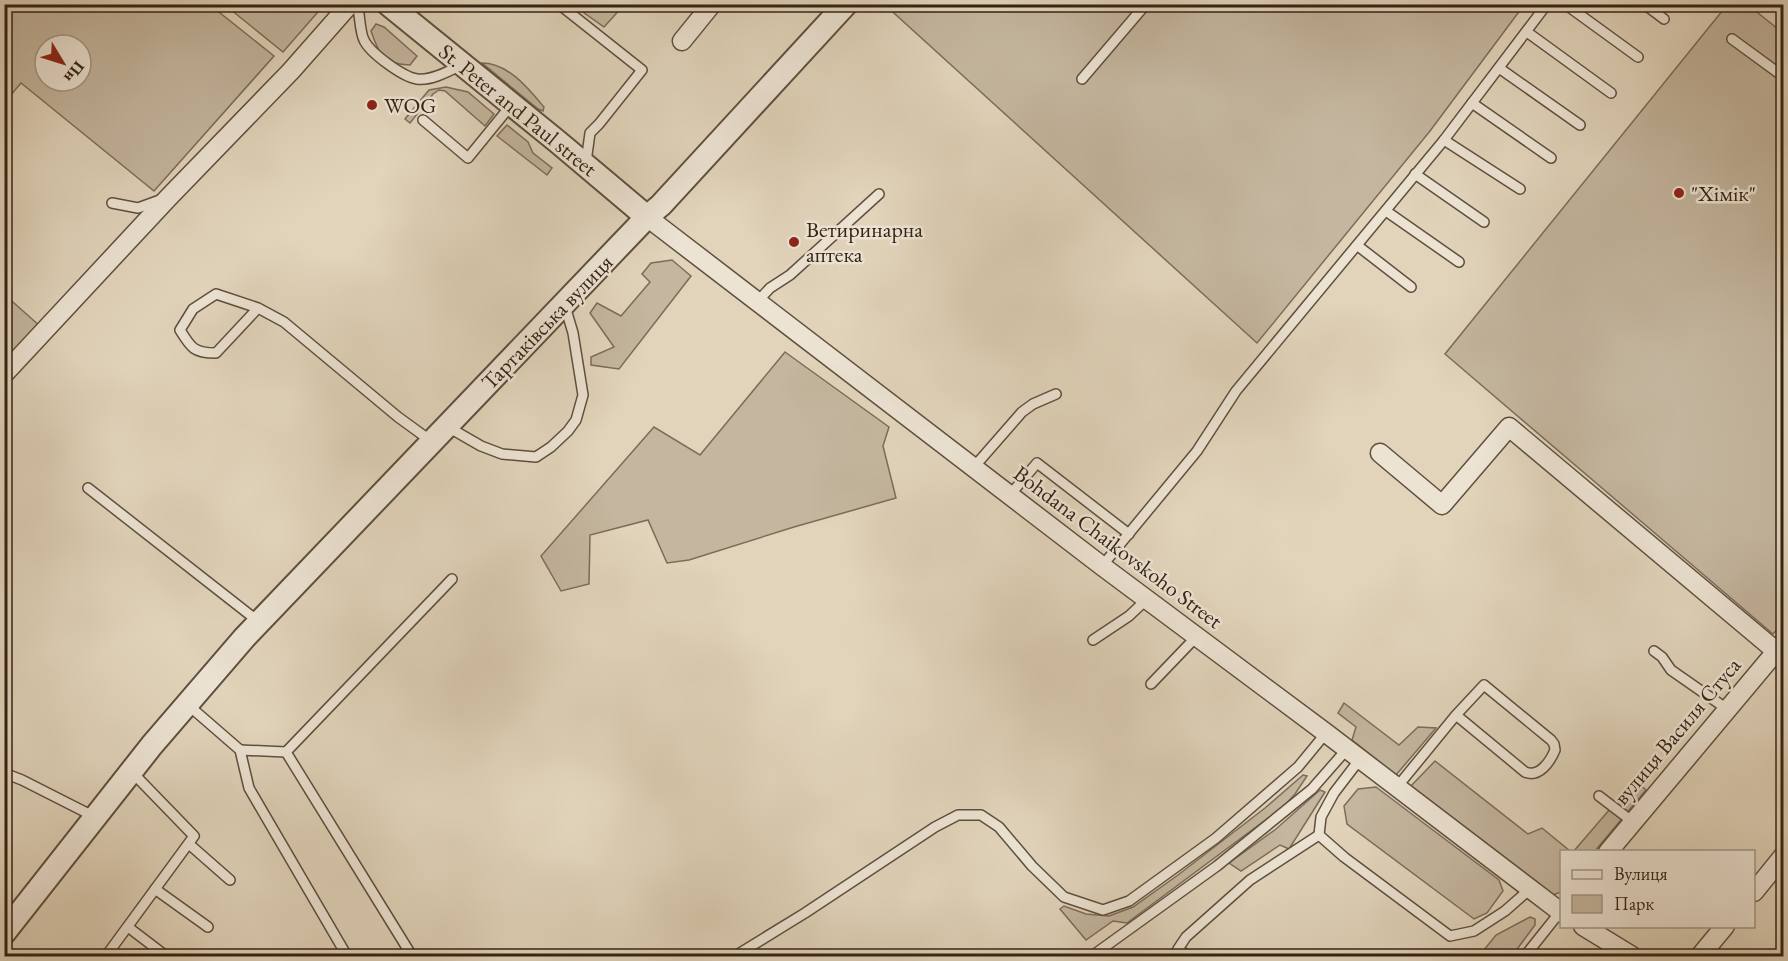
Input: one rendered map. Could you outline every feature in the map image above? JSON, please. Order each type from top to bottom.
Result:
[{"type":"street","points":[[4,374],[168,198],[291,71],[350,4]]},
{"type":"street","name":"St. Peter and Paul street","points":[[388,4],[513,104],[647,217]]},
{"type":"street","points":[[682,41],[712,4]]},
{"type":"street","name":"Тартаківська вулиця","points":[[4,933],[131,771],[252,630],[661,205],[846,4]]},
{"type":"street","name":"Bohdana Chaikovskoho Street","points":[[647,217],[1102,566],[1560,910]]},
{"type":"street","points":[[1380,453],[1442,505],[1509,427],[1780,646]]},
{"type":"street","name":"вулиця Василя Стуса","points":[[1610,850],[1780,646]]},
{"type":"street","points":[[1755,891],[1784,855]]},
{"type":"street","points":[[1585,928],[1632,957]]},
{"type":"street","points":[[1700,957],[1724,928]]},
{"type":"lane","points":[[360,4],[358,8],[364,40],[375,54],[405,74],[417,79],[440,75],[463,64]]},
{"type":"lane","points":[[1082,79],[1146,4]]},
{"type":"lane","points":[[1102,566],[1197,451],[1236,391],[1444,140],[1547,4]]},
{"type":"lane","points":[[1565,4],[1638,57]]},
{"type":"lane","points":[[1644,4],[1664,19]]},
{"type":"lane","points":[[560,5],[642,70],[600,124],[590,133],[585,164]]},
{"type":"lane","points":[[1527,32],[1611,93]]},
{"type":"lane","points":[[1732,39],[1784,77]]},
{"type":"lane","points":[[1499,68],[1580,125]]},
{"type":"lane","points":[[1472,103],[1551,158]]},
{"type":"lane","points":[[423,120],[468,158],[513,104]]},
{"type":"lane","points":[[1444,140],[1520,189]]},
{"type":"lane","points":[[1415,174],[1484,222]]},
{"type":"lane","points":[[758,301],[879,194]]},
{"type":"lane","points":[[112,203],[138,207],[168,198]]},
{"type":"lane","points":[[1386,212],[1459,262]]},
{"type":"lane","points":[[1358,246],[1411,287]]},
{"type":"lane","points":[[258,308],[216,353],[201,353],[188,343],[180,330],[193,309],[216,294],[258,308],[284,322],[398,417],[440,434],[502,454],[536,457],[568,431],[581,409],[583,395],[573,333],[564,304]]},
{"type":"lane","points":[[974,467],[1022,411],[1056,394]]},
{"type":"lane","points":[[1010,495],[1037,463],[1130,534]]},
{"type":"lane","points":[[88,488],[252,630]]},
{"type":"lane","points":[[240,750],[286,752],[452,579]]},
{"type":"lane","points":[[1093,640],[1129,616],[1147,599]]},
{"type":"lane","points":[[1151,684],[1197,636]]},
{"type":"lane","points":[[1654,651],[1662,657],[1671,670],[1727,709]]},
{"type":"lane","points":[[1397,787],[1456,715],[1484,685],[1551,740],[1555,750],[1541,771],[1530,774],[1456,715]]},
{"type":"lane","points":[[187,704],[240,750],[249,788],[347,957]]},
{"type":"lane","points":[[735,957],[750,953],[805,913],[935,827],[958,815],[981,815],[999,827],[1032,866],[1064,897],[1103,910],[1130,901],[1216,838],[1298,767],[1326,733]]},
{"type":"lane","points":[[286,752],[412,957]]},
{"type":"lane","points":[[1319,835],[1321,817],[1354,754]]},
{"type":"lane","points":[[1092,957],[1216,866],[1354,754]]},
{"type":"lane","points":[[106,957],[194,836],[131,771]]},
{"type":"lane","points":[[4,773],[95,817]]},
{"type":"lane","points":[[1599,796],[1632,822]]},
{"type":"lane","points":[[1319,835],[1344,857],[1450,936],[1474,931],[1505,911],[1530,889]]},
{"type":"lane","points":[[1188,957],[1178,949],[1186,937],[1250,880],[1319,835]]},
{"type":"lane","points":[[189,844],[230,880]]},
{"type":"lane","points":[[155,889],[208,927]]},
{"type":"lane","points":[[1525,957],[1560,912]]},
{"type":"lane","points":[[128,927],[166,957]]},
{"type":"green space","points":[[5,4],[210,5],[274,56],[154,191],[33,93],[93,93],[93,33],[33,33],[33,93],[21,83],[5,102]]},
{"type":"green space","points":[[884,4],[1524,5],[1430,131],[1257,343]]},
{"type":"green space","points":[[225,5],[324,5],[283,52]]},
{"type":"green space","points":[[573,5],[624,5],[604,27]]},
{"type":"green space","name":"\"Хімік\"","points":[[1727,5],[1748,5],[1783,33],[1784,622],[1773,634],[1445,354]]},
{"type":"green space","points":[[376,24],[384,27],[417,56],[410,65],[394,63],[383,57],[371,31]]},
{"type":"green space","points":[[482,63],[500,67],[517,78],[544,107],[543,111],[538,109]]},
{"type":"green space","points":[[446,87],[468,92],[494,114],[485,126],[445,91],[439,90],[433,94],[410,123],[405,119],[429,90]]},
{"type":"green space","points":[[507,125],[528,142],[533,153],[552,168],[547,175],[497,136]]},
{"type":"green space","points":[[672,260],[691,276],[619,369],[591,365],[591,357],[614,347],[590,313],[597,303],[621,316],[650,282],[642,274],[651,263]]},
{"type":"green space","points":[[5,295],[41,327],[5,366]]},
{"type":"green space","points":[[785,352],[889,427],[883,446],[896,498],[689,560],[667,563],[648,520],[590,535],[589,584],[561,591],[541,556],[654,427],[700,455]]},
{"type":"green space","points":[[1344,703],[1399,745],[1418,727],[1436,728],[1396,775],[1352,740],[1356,727],[1338,713]]},
{"type":"green space","points":[[1435,761],[1528,834],[1542,828],[1569,850],[1560,850],[1560,892],[1553,895],[1411,786]]},
{"type":"green space","points":[[1303,775],[1307,776],[1283,807],[1127,923],[1113,921],[1086,940],[1060,909],[1064,906],[1086,914],[1109,916],[1133,907],[1265,808]]},
{"type":"green space","points":[[1635,780],[1646,790],[1596,850],[1575,850]]},
{"type":"green space","points":[[1376,787],[1499,880],[1503,891],[1487,913],[1474,919],[1347,824],[1344,806],[1358,789]]},
{"type":"green space","points":[[1320,790],[1325,792],[1289,849],[1280,845],[1241,871],[1229,863],[1276,829]]},
{"type":"green space","points":[[1530,917],[1535,919],[1535,925],[1512,956],[1479,956],[1496,935]]},
{"type":"place","name":"WOG","points":[[372,105]]},
{"type":"place","name":"\"Хімік\"","points":[[1679,193]]},
{"type":"place","name":"Ветиринарна аптека","points":[[794,242]]}]
